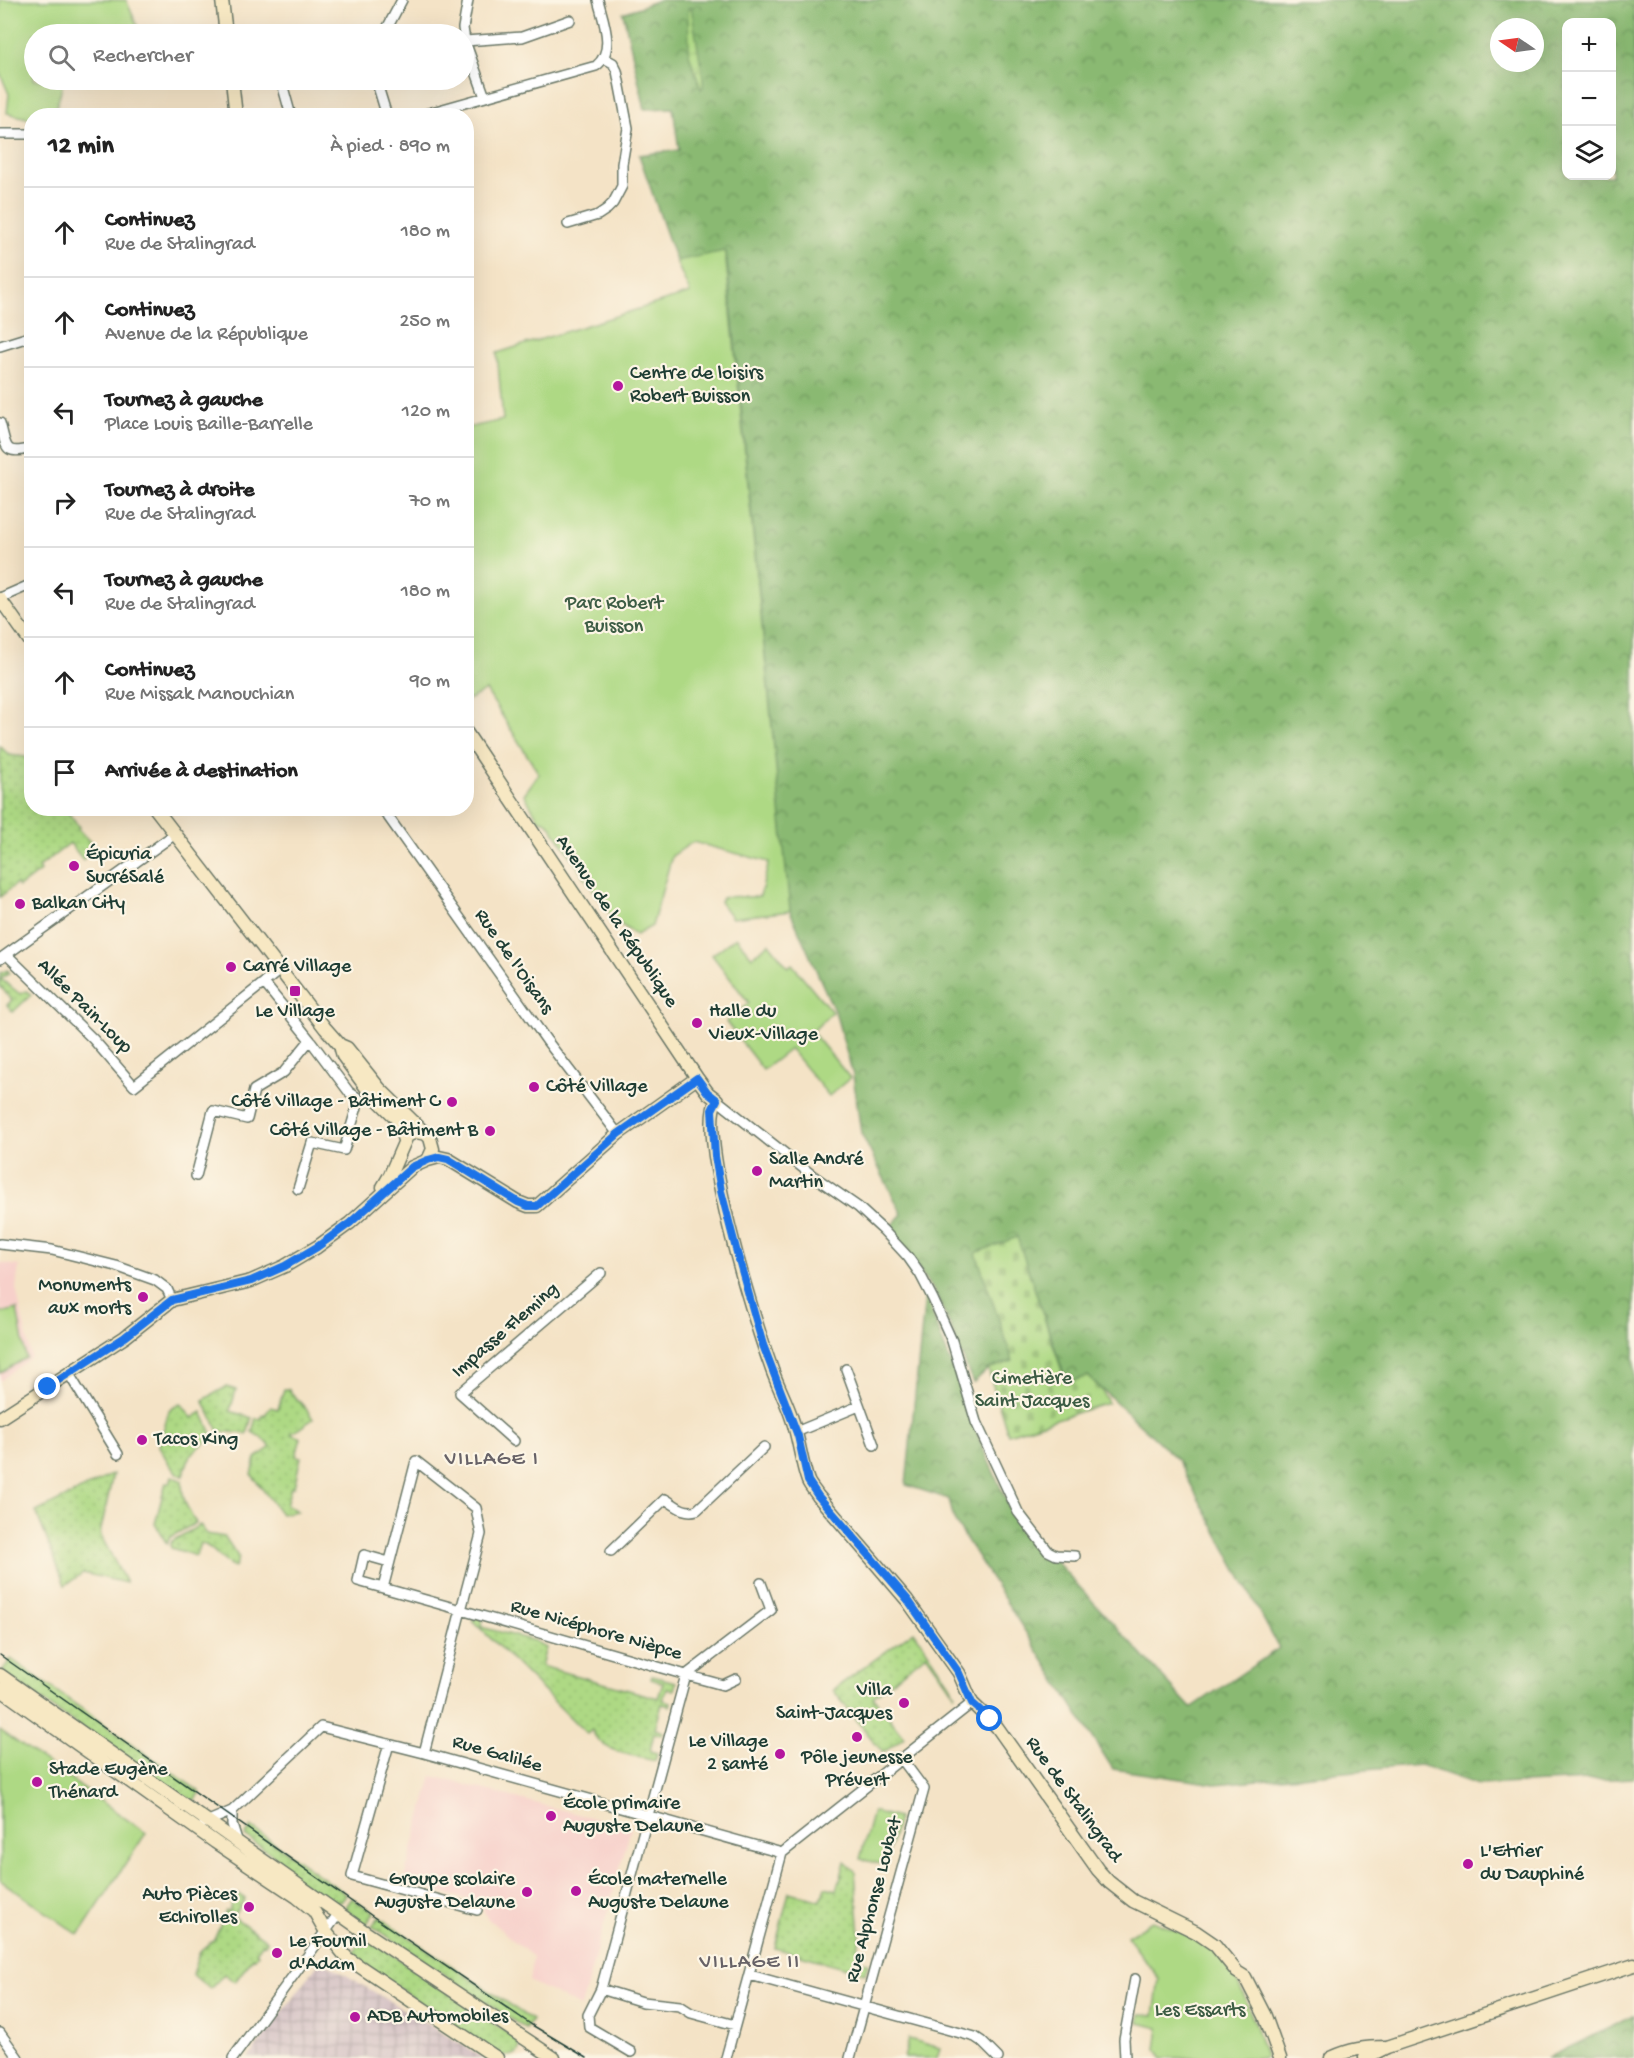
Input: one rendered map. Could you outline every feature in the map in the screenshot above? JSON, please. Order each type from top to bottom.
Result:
[{"type":"street","points":[[222,0],[225,24]]},
{"type":"street","points":[[389,24],[402,0]]},
{"type":"street","points":[[464,24],[468,0]]},
{"type":"street","points":[[445,108],[596,66],[604,58],[607,41],[598,0]]},
{"type":"street","points":[[474,40],[522,37],[570,20]]},
{"type":"street","points":[[568,224],[607,210],[622,186],[622,164],[628,128],[617,71],[613,63],[604,58]]},
{"type":"street","points":[[474,67],[484,97]]},
{"type":"street","points":[[233,90],[235,108]]},
{"type":"street","points":[[284,90],[289,108]]},
{"type":"street","points":[[379,90],[385,108]]},
{"type":"street","points":[[0,134],[24,134]]},
{"type":"street","points":[[0,346],[24,338]]},
{"type":"street","points":[[0,423],[10,451],[24,450]]},
{"type":"street","points":[[24,588],[0,599],[24,633]]},
{"type":"street","name":"Avenue de la République","points":[[474,744],[697,1078],[708,1093],[717,1100]]},
{"type":"street","points":[[160,816],[340,1045],[343,1056],[368,1092],[397,1119],[406,1158],[416,1163],[439,1157],[448,1159],[518,1202],[528,1206],[537,1206],[618,1134],[697,1078]]},
{"type":"street","name":"Rue de l'Oisans","points":[[388,816],[540,1031],[618,1134]]},
{"type":"street","points":[[4,957],[175,834]]},
{"type":"street","name":"Allée Pain-Loup","points":[[4,957],[93,1039],[134,1086],[264,983]]},
{"type":"street","points":[[280,970],[264,983],[348,1092],[368,1092],[428,1136],[462,1166]]},
{"type":"street","points":[[196,1176],[213,1111],[247,1119],[254,1090],[284,1072],[310,1040]]},
{"type":"street","points":[[298,1189],[312,1143],[344,1150],[357,1107],[368,1092]]},
{"type":"street","points":[[860,1406],[796,1432],[763,1345],[721,1191],[712,1124],[712,1110],[717,1100],[812,1175],[858,1207],[908,1257],[920,1274],[952,1341],[976,1422],[1018,1512],[1048,1551],[1056,1555],[1075,1556]]},
{"type":"street","points":[[376,1198],[390,1175],[407,1136],[416,1132],[428,1136]]},
{"type":"street","points":[[0,1418],[125,1337],[172,1300],[251,1281],[285,1266],[317,1247],[350,1223],[412,1167],[424,1161],[433,1149],[428,1136]]},
{"type":"street","points":[[0,1244],[52,1250],[116,1266],[155,1280],[167,1289],[172,1300]]},
{"type":"street","name":"Impasse Fleming","points":[[513,1441],[460,1393],[601,1273]]},
{"type":"street","points":[[846,1369],[874,1444]]},
{"type":"street","points":[[69,1374],[118,1454]]},
{"type":"street","name":"Rue de Stalingrad","points":[[796,1432],[808,1481],[824,1503],[908,1600],[959,1673],[972,1703],[997,1727],[1098,1870],[1108,1882],[1133,1901],[1196,1932],[1215,1945],[1237,1972],[1245,1977],[1265,2016],[1280,2058]]},
{"type":"street","points":[[611,1551],[665,1499],[684,1511],[697,1510],[764,1447]]},
{"type":"street","points":[[383,1588],[416,1461],[476,1508],[482,1534],[424,1753]]},
{"type":"street","name":"Rue Nicéphore Nièpce","points":[[389,1562],[364,1556],[358,1581],[686,1675],[601,1989],[588,2016],[589,2027],[631,2052]]},
{"type":"street","points":[[686,1675],[771,1610],[761,1583]]},
{"type":"street","points":[[0,1675],[297,1896],[314,1911],[326,1932],[346,1958],[497,2058]]},
{"type":"street","points":[[686,1675],[723,1685],[736,1679]]},
{"type":"street","points":[[0,1689],[202,1825],[238,1843],[554,2058]]},
{"type":"street","points":[[726,2058],[782,1852],[972,1703]]},
{"type":"street","name":"Rue Galilée","points":[[202,1825],[232,1811],[321,1727],[424,1753],[648,1817],[782,1852]]},
{"type":"street","points":[[389,1744],[352,1876],[477,1910]]},
{"type":"street","name":"Rue Alphonse Loubat","points":[[849,2058],[924,1789],[901,1758]]},
{"type":"street","points":[[232,1811],[232,1824],[238,1843]]},
{"type":"street","points":[[233,2058],[339,1913]]},
{"type":"street","points":[[1365,2058],[1387,2047],[1634,1965]]},
{"type":"street","points":[[750,1975],[975,2037],[998,2058]]},
{"type":"street","points":[[1125,2058],[1124,2038],[1135,1979]]},
{"type":"street","points":[[601,1989],[643,2002],[680,2006],[691,2013],[735,2025]]},
{"type":"street","points":[[0,2033],[18,2058]]},
{"type":"street","points":[[1331,2058],[1344,2051],[1365,2047],[1387,2047]]},
{"type":"shaded area","points":[[0,1263],[19,1266],[16,1288],[31,1357],[0,1381]]},
{"type":"shaded area","name":"Groupe scolaire Auguste Delaune","points":[[432,1776],[631,1828],[581,2007],[529,1981],[533,1957],[487,1918],[480,1903],[403,1882]]},
{"type":"shaded area","points":[[321,1960],[484,2058],[248,2058]]},
{"type":"green space","points":[[0,0],[126,0],[137,24],[24,24],[24,90],[61,90],[56,108],[24,108],[24,117],[7,113],[9,94],[0,73]]},
{"type":"green space","points":[[659,0],[1634,0],[1634,1778],[1478,1785],[1420,1765],[1215,1784],[1113,1769],[954,1520],[949,1499],[906,1485],[925,1295],[981,1444],[1013,1515],[1191,1708],[1279,1648],[1177,1459],[1088,1376],[1067,1383],[1017,1238],[976,1253],[1013,1361],[988,1369],[973,1383],[934,1291],[890,1227],[902,1214],[861,1133],[853,1075],[836,1015],[790,911],[726,252],[676,261],[639,155],[679,150],[673,108],[645,109],[623,13]]},
{"type":"green space","points":[[691,7],[703,78],[701,89],[689,54],[688,8]]},
{"type":"green space","name":"Parc Robert Buisson","points":[[725,251],[790,911],[732,918],[720,902],[722,898],[760,896],[769,862],[693,842],[672,856],[652,926],[636,935],[614,920],[550,825],[539,820],[524,794],[539,774],[486,690],[474,697],[474,426],[503,420],[497,353],[690,293],[676,261]]},
{"type":"green space","points":[[0,746],[9,755],[24,757],[24,816],[71,816],[79,827],[78,829],[93,845],[83,860],[70,843],[38,868],[40,871],[19,887],[16,884],[0,897]]},
{"type":"green space","points":[[736,937],[752,957],[769,943],[788,967],[792,964],[832,1012],[812,1032],[850,1078],[829,1096],[790,1049],[763,1070],[726,1022],[749,1003],[712,955]]},
{"type":"green space","points":[[8,970],[9,973],[1,979],[20,994],[27,991],[31,995],[13,1012],[7,1005],[12,1000],[0,986],[0,973]]},
{"type":"green space","name":"Cimetière Saint Jacques","points":[[1017,1237],[1066,1383],[1088,1376],[1102,1390],[1108,1403],[1008,1434],[988,1369],[1013,1361],[976,1253]]},
{"type":"green space","points":[[17,1309],[26,1358],[0,1373],[0,1313]]},
{"type":"green space","points":[[226,1387],[236,1390],[230,1411],[252,1418],[247,1434],[219,1431],[203,1400]]},
{"type":"green space","points":[[284,1389],[288,1389],[313,1419],[291,1434],[301,1438],[296,1456],[301,1457],[294,1487],[291,1487],[286,1505],[297,1511],[281,1514],[252,1475],[256,1458],[271,1447],[252,1432],[256,1418],[261,1419],[270,1407],[278,1409]]},
{"type":"green space","points":[[181,1403],[192,1418],[202,1412],[213,1436],[190,1455],[183,1476],[172,1468],[159,1446],[169,1410]]},
{"type":"green space","points":[[113,1474],[100,1534],[126,1583],[83,1573],[65,1585],[36,1512]]},
{"type":"green space","points":[[172,1476],[182,1481],[186,1504],[196,1523],[170,1537],[167,1544],[155,1524],[166,1482],[170,1483]]},
{"type":"green space","points":[[200,1525],[207,1534],[225,1537],[239,1558],[235,1567],[200,1543],[196,1556],[171,1548],[172,1541]]},
{"type":"green space","points":[[475,1617],[483,1619],[481,1627],[535,1641],[546,1648],[541,1666],[658,1698],[663,1683],[651,1679],[652,1676],[676,1682],[674,1690],[667,1689],[663,1700],[671,1702],[670,1706],[662,1704],[655,1729],[663,1732],[662,1735],[654,1733],[650,1751],[657,1753],[655,1761],[610,1748],[596,1738],[592,1730],[587,1734],[473,1621]]},
{"type":"green space","points":[[914,1631],[955,1695],[926,1654],[873,1697],[904,1737],[883,1753],[833,1690]]},
{"type":"green space","points":[[11,1659],[200,1792],[191,1805],[2,1672]]},
{"type":"green space","name":"Stade Eugène Thénard","points":[[0,1730],[146,1833],[79,1935],[0,1880]]},
{"type":"green space","points":[[873,1811],[898,1818],[885,1865],[860,1859]]},
{"type":"green space","points":[[251,1827],[346,1894],[341,1902],[338,1901],[335,1906],[275,1864],[278,1858],[245,1836]]},
{"type":"green space","points":[[845,1862],[855,1871],[860,1936],[857,1960],[868,1963],[865,1973],[775,1948],[789,1892],[821,1901],[825,1887],[837,1890]]},
{"type":"green space","points":[[238,1894],[245,1899],[233,1916],[267,1941],[263,1943],[256,1952],[258,1954],[255,1958],[253,1957],[235,1982],[224,1974],[210,1989],[192,1974],[200,1951],[214,1939],[226,1911],[229,1912],[232,1901]]},
{"type":"green space","points":[[352,1898],[374,1913],[365,1926],[346,1913],[348,1909],[346,1907]]},
{"type":"green space","points":[[379,1917],[532,2020],[526,2029],[372,1926]]},
{"type":"green space","name":"Les Essarts","points":[[1152,1921],[1197,1940],[1221,1958],[1245,1998],[1264,2058],[1163,2058],[1156,2049],[1159,2028],[1139,2023],[1140,2014],[1154,2015],[1159,1979],[1127,1936]]},
{"type":"green space","points":[[365,1936],[517,2040],[519,2045],[517,2053],[510,2056],[496,2054],[351,1956]]},
{"type":"green space","points":[[1634,2016],[1634,2058],[1547,2058]]},
{"type":"green space","points":[[909,2039],[940,2048],[937,2058],[904,2058]]},
{"type":"tram line","points":[[0,1655],[375,1918],[532,2025],[587,2058]]},
{"type":"place","name":"Centre de loisirs Robert Buisson","points":[[618,386]]},
{"type":"place","name":"Épicuria SucréSalé","points":[[74,866]]},
{"type":"place","name":"Balkan City","points":[[20,904]]},
{"type":"place","name":"Carré Village","points":[[231,967]]},
{"type":"place","name":"Le Village","points":[[295,991]]},
{"type":"place","name":"Halle du Vieux-Village","points":[[697,1023]]},
{"type":"place","name":"Côté Village","points":[[534,1087]]},
{"type":"place","name":"Côté Village - Bâtiment C","points":[[452,1102]]},
{"type":"place","name":"Côté Village - Bâtiment B","points":[[490,1131]]},
{"type":"place","name":"Salle André Martin","points":[[757,1171]]},
{"type":"place","name":"Monuments aux morts","points":[[143,1297]]},
{"type":"place","name":"Tacos King","points":[[142,1440]]},
{"type":"place","name":"Villa Saint-Jacques","points":[[904,1703]]},
{"type":"place","name":"Pôle jeunesse Prévert","points":[[857,1737]]},
{"type":"place","name":"Le Village 2 santé","points":[[780,1754]]},
{"type":"place","name":"Stade Eugène Thénard","points":[[37,1782]]},
{"type":"place","name":"École primaire Auguste Delaune","points":[[551,1816]]},
{"type":"place","name":"L'Etrier du Dauphiné","points":[[1468,1864]]},
{"type":"place","name":"École maternelle Auguste Delaune","points":[[576,1891]]},
{"type":"place","name":"Groupe scolaire Auguste Delaune","points":[[527,1892]]},
{"type":"place","name":"Auto Pièces Echirolles","points":[[249,1907]]},
{"type":"place","name":"Le Fournil d'Adam","points":[[277,1953]]},
{"type":"place","name":"ADB Automobiles","points":[[355,2017]]},
{"type":"district","name":"VILLAGE I","points":[[492,1460]]},
{"type":"district","name":"VILLAGE II","points":[[750,1963]]},
{"type":"route","points":[[48,1387],[125,1337],[172,1300],[251,1281],[302,1256],[350,1223],[412,1167],[428,1160],[439,1157],[448,1159],[518,1202],[528,1206],[537,1206],[618,1134],[697,1078],[708,1093],[717,1100],[712,1110],[712,1124],[721,1191],[763,1345],[798,1436],[808,1481],[818,1496],[908,1600],[959,1673],[972,1703],[990,1719]]}]
